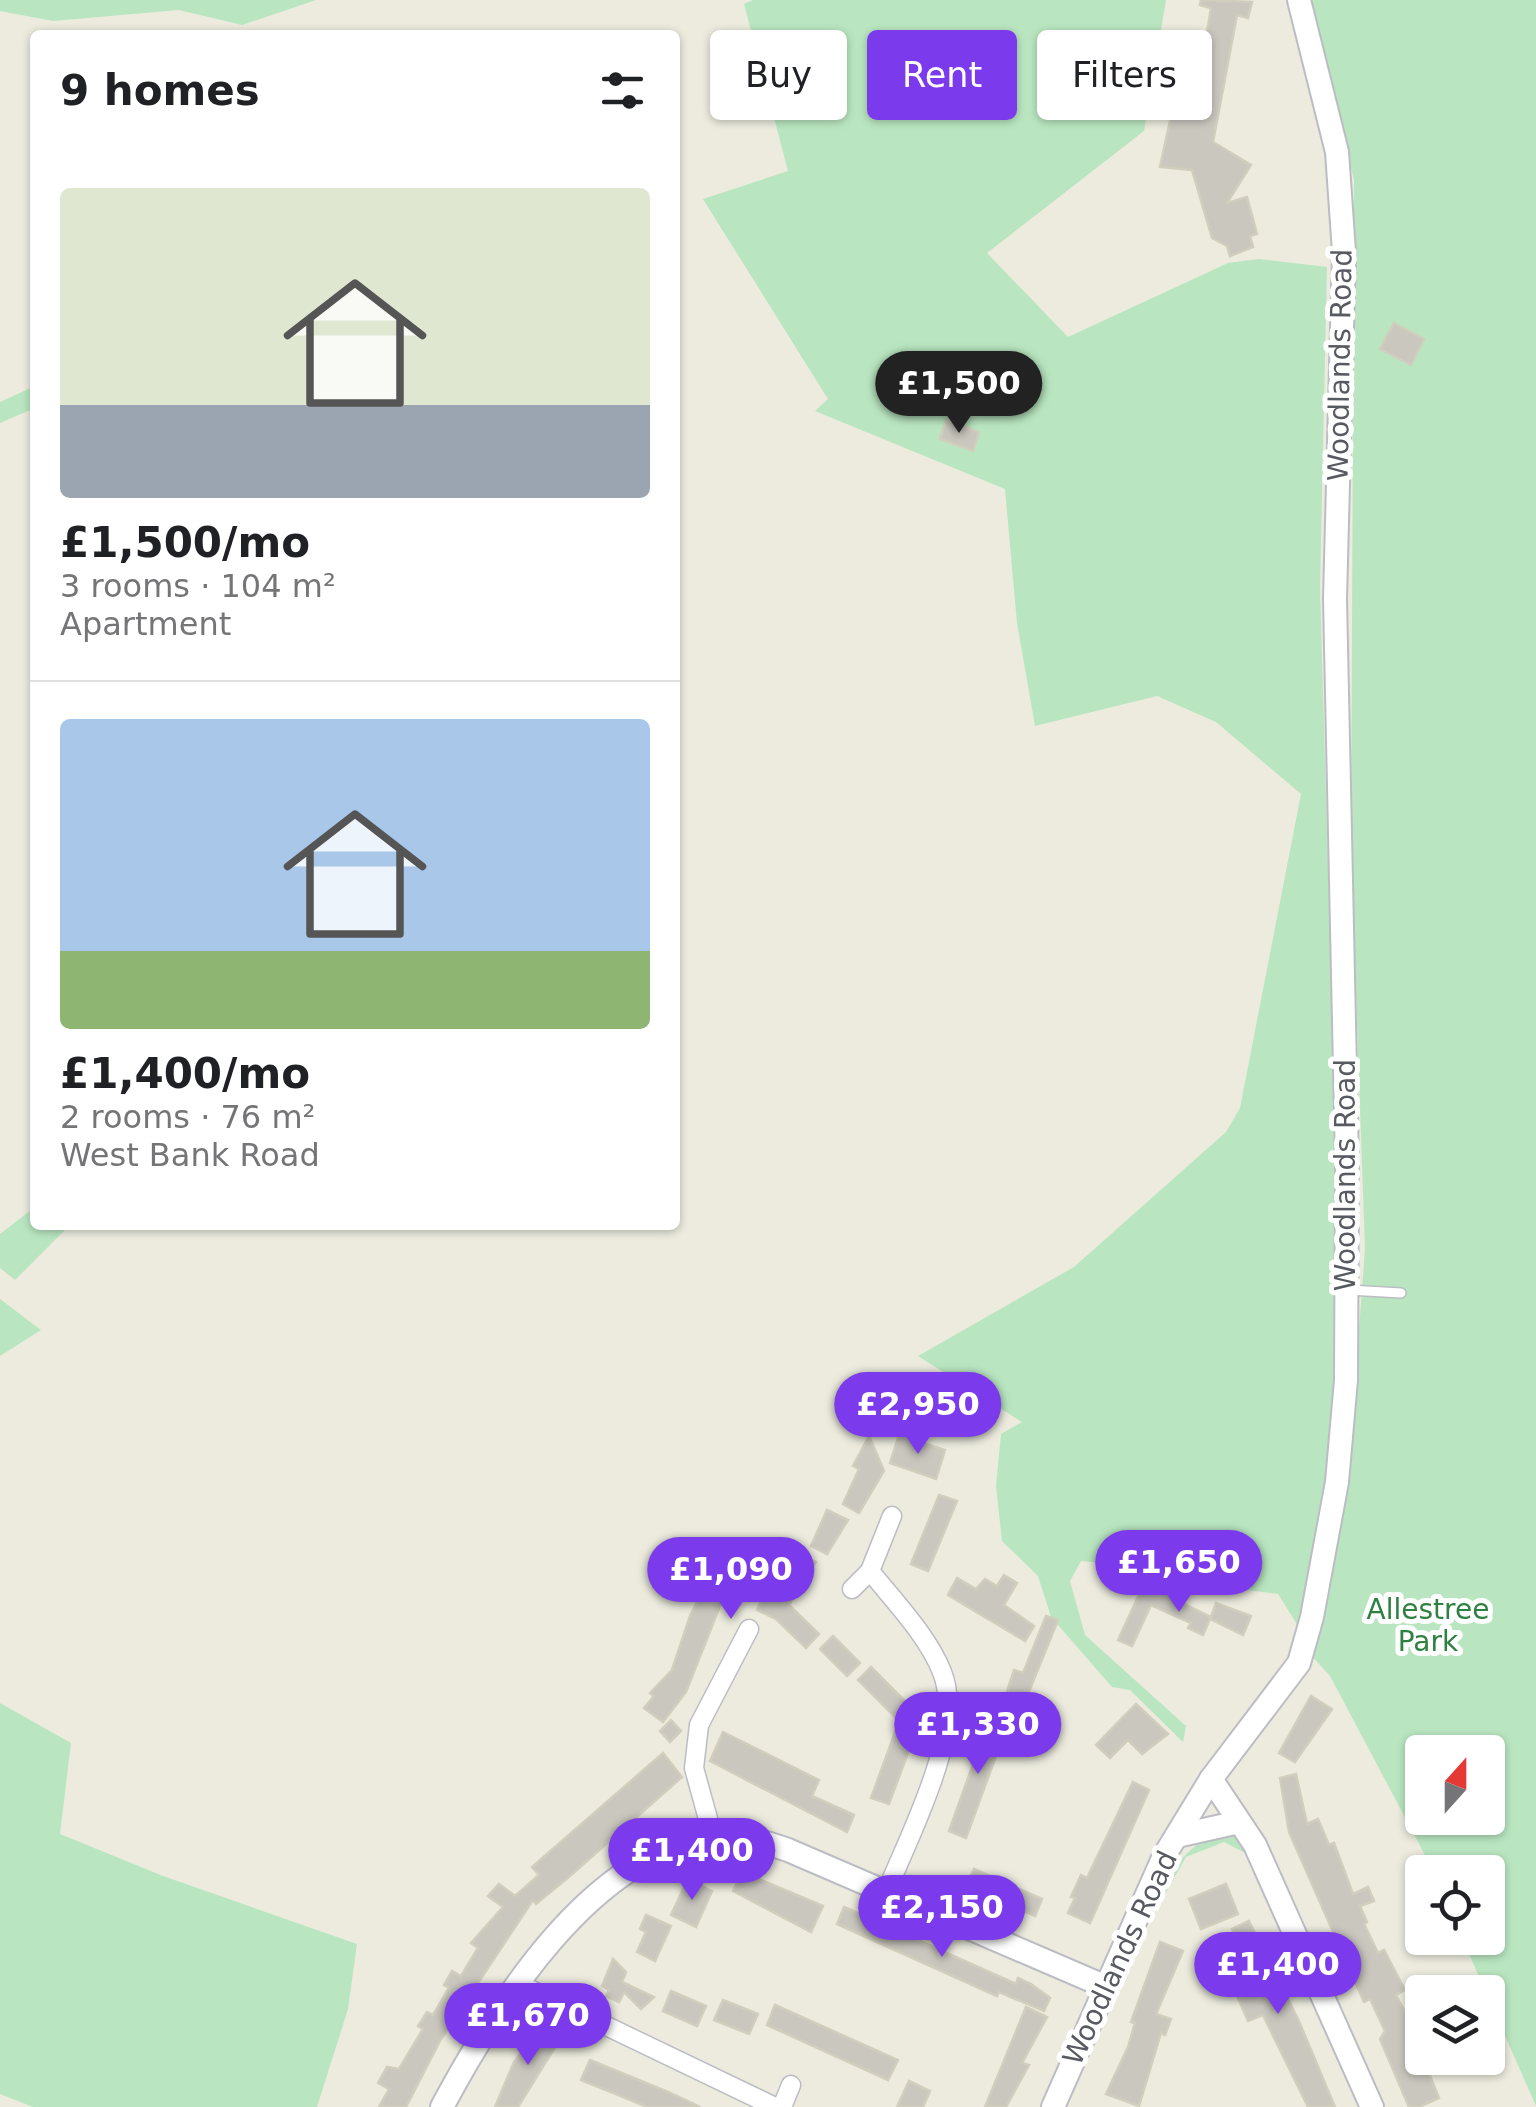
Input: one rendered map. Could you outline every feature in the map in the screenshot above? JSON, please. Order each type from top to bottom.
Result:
[{"type":"street","name":"Woodlands Road","points":[[1053,2107],[1104,1986],[1177,1836],[1210,1780],[1298,1662],[1312,1616],[1338,1482],[1346,1380],[1335,599],[1343,354],[1340,172],[1299,0]]},
{"type":"street","points":[[852,1589],[870,1571],[892,1516]]},
{"type":"street","points":[[870,1571],[942,1672],[948,1716],[936,1766],[886,1893]]},
{"type":"street","points":[[713,1836],[694,1768],[699,1725],[750,1629]]},
{"type":"street","points":[[1210,1780],[1262,1858],[1372,2107]]},
{"type":"street","points":[[1177,1836],[1239,1822]]},
{"type":"street","points":[[442,2107],[518,1983],[560,1932],[607,1889],[661,1853],[713,1836],[764,1842],[1104,1986]]},
{"type":"street","points":[[518,1983],[779,2107],[791,2085]]},
{"type":"lane","points":[[1346,1290],[1401,1293]]},
{"type":"green space","points":[[0,0],[316,0],[242,25],[179,10],[53,21],[0,11]]},
{"type":"green space","name":"Allestree Park","points":[[753,0],[1166,0],[1161,30],[1037,30],[1037,120],[1146,120],[1144,131],[987,253],[1068,337],[1228,263],[1259,259],[1327,267],[1320,587],[1336,1140],[1337,1421],[1300,1629],[1278,1594],[1209,1585],[1196,1568],[1164,1564],[1146,1576],[1112,1564],[1081,1561],[1070,1581],[1085,1635],[1186,1726],[1183,1742],[1130,1690],[1112,1687],[1051,1617],[1038,1576],[1002,1541],[996,1486],[1001,1434],[1022,1422],[918,1356],[1074,1267],[1226,1132],[1240,1108],[1301,794],[1216,722],[1157,696],[1035,726],[1017,623],[1005,489],[815,411],[828,399],[703,199],[788,171],[775,120],[847,120],[847,30],[751,30],[744,4]]},
{"type":"green space","name":"Allestree Park","points":[[1311,0],[1536,0],[1536,2106],[1505,2036],[1505,1975],[1478,1975],[1469,1955],[1505,1955],[1505,1855],[1425,1855],[1414,1835],[1505,1835],[1505,1735],[1405,1735],[1405,1817],[1330,1676],[1310,1654],[1347,1489],[1365,1249],[1351,851],[1354,180]]},
{"type":"green space","points":[[30,388],[30,410],[0,423],[0,402]]},
{"type":"green space","points":[[30,1211],[30,1230],[65,1230],[15,1280],[0,1268],[0,1234]]},
{"type":"green space","points":[[0,1299],[41,1330],[0,1356]]},
{"type":"green space","points":[[0,1703],[71,1743],[60,1834],[163,1876],[357,1944],[348,2009],[317,2107],[33,2107],[0,2094]]},
{"type":"green space","points":[[1233,1834],[1247,1854],[1224,1842],[1186,1857],[1164,1896],[1160,1894],[1188,1852],[1207,1840]]},
{"type":"building","points":[[1201,0],[1252,2],[1248,18],[1237,15],[1213,142],[1251,165],[1227,203],[1247,197],[1257,234],[1250,236],[1253,247],[1230,256],[1227,246],[1212,238],[1192,170],[1160,167],[1170,120],[1212,120],[1212,30],[1207,30],[1211,8],[1200,5]]},
{"type":"building","points":[[1394,323],[1424,339],[1411,365],[1380,349]]},
{"type":"building","points":[[946,420],[979,432],[973,451],[940,439]]},
{"type":"building","points":[[899,1435],[945,1450],[936,1479],[890,1463]]},
{"type":"building","points":[[869,1436],[884,1471],[859,1513],[843,1504],[859,1469],[853,1466]]},
{"type":"building","points":[[939,1495],[957,1501],[928,1571],[911,1564]]},
{"type":"building","points":[[827,1510],[848,1520],[827,1554],[811,1546]]},
{"type":"building","points":[[795,1551],[816,1562],[789,1605],[819,1634],[806,1648],[776,1619],[757,1610],[761,1601],[732,1587],[720,1606],[686,1692],[663,1722],[644,1708],[654,1696],[650,1693],[672,1670],[690,1616],[718,1560],[776,1587]]},
{"type":"building","points":[[1004,1575],[1017,1583],[1004,1605],[1034,1626],[1025,1641],[948,1595],[957,1578],[976,1589],[985,1579],[997,1586]]},
{"type":"building","points":[[1144,1584],[1211,1617],[1216,1603],[1251,1616],[1243,1635],[1210,1619],[1203,1635],[1188,1628],[1191,1623],[1151,1605],[1132,1646],[1118,1640]]},
{"type":"building","points":[[1046,1616],[1058,1620],[1020,1714],[1003,1708],[1014,1670],[1023,1673]]},
{"type":"building","points":[[833,1636],[860,1663],[847,1676],[820,1649]]},
{"type":"building","points":[[871,1667],[908,1704],[895,1717],[858,1680]]},
{"type":"building","points":[[1311,1696],[1332,1709],[1295,1762],[1279,1753]]},
{"type":"building","points":[[1136,1704],[1168,1734],[1142,1754],[1128,1740],[1110,1758],[1096,1745]]},
{"type":"building","points":[[990,1717],[1008,1723],[966,1838],[949,1831]]},
{"type":"building","points":[[671,1720],[681,1731],[670,1742],[660,1731]]},
{"type":"building","points":[[897,1727],[915,1734],[889,1804],[871,1798]]},
{"type":"building","points":[[723,1732],[819,1780],[812,1796],[854,1815],[847,1832],[710,1761]]},
{"type":"building","points":[[663,1753],[682,1777],[570,1876],[536,1904],[533,1900],[441,2039],[406,2107],[379,2107],[389,2089],[378,2083],[387,2067],[399,2069],[423,2029],[418,2026],[427,2012],[433,2015],[449,1988],[444,1985],[452,1971],[461,1976],[478,1948],[471,1943],[503,1907],[488,1896],[499,1884],[515,1896],[539,1875],[532,1867]]},
{"type":"building","points":[[1296,1774],[1307,1824],[1318,1819],[1329,1845],[1334,1843],[1353,1894],[1368,1887],[1374,1901],[1360,1906],[1367,1922],[1364,1924],[1378,1953],[1384,1950],[1405,1990],[1396,1995],[1405,2012],[1405,2075],[1430,2075],[1439,2098],[1409,2107],[1380,2039],[1385,2031],[1370,1999],[1364,2002],[1289,1832],[1280,1778]]},
{"type":"building","points":[[1133,1782],[1149,1790],[1090,1923],[1068,1913],[1075,1898],[1071,1897],[1081,1875],[1087,1878]]},
{"type":"building","points":[[974,1869],[1042,1899],[1035,1916],[966,1886]]},
{"type":"building","points":[[742,1872],[823,1906],[811,1932],[733,1891]]},
{"type":"building","points":[[688,1879],[712,1891],[696,1927],[671,1915]]},
{"type":"building","points":[[1226,1884],[1238,1914],[1201,1929],[1189,1899]]},
{"type":"building","points":[[844,1907],[1016,1984],[1018,1978],[1031,1984],[1050,1998],[1044,2011],[999,1992],[997,1996],[837,1924]]},
{"type":"building","points":[[646,1915],[671,1926],[655,1961],[637,1952],[646,1932],[640,1929]]},
{"type":"building","points":[[1249,1921],[1298,2019],[1335,2107],[1308,2107],[1263,2015],[1248,2021],[1238,1998],[1246,1995],[1234,1969],[1247,1963],[1232,1929]]},
{"type":"building","points":[[1160,1942],[1183,1951],[1156,2014],[1171,2019],[1165,2035],[1161,2033],[1139,2106],[1106,2094],[1128,2047],[1135,2023],[1131,2022]]},
{"type":"building","points":[[613,1959],[626,1972],[622,1982],[654,1997],[641,2009],[624,1992],[619,2002],[606,1996],[609,1990],[602,1986]]},
{"type":"building","points":[[671,1991],[706,2006],[697,2026],[663,2011]]},
{"type":"building","points":[[723,2000],[758,2014],[749,2034],[714,2020]]},
{"type":"building","points":[[775,2005],[898,2060],[888,2080],[767,2025]]},
{"type":"building","points":[[1026,2007],[1047,2017],[1022,2063],[1029,2065],[1006,2107],[985,2107]]},
{"type":"building","points":[[543,2026],[562,2036],[518,2107],[495,2107],[514,2062]]},
{"type":"building","points":[[590,2060],[700,2107],[647,2107],[581,2080]]},
{"type":"building","points":[[909,2081],[930,2091],[923,2107],[897,2107]]}]
